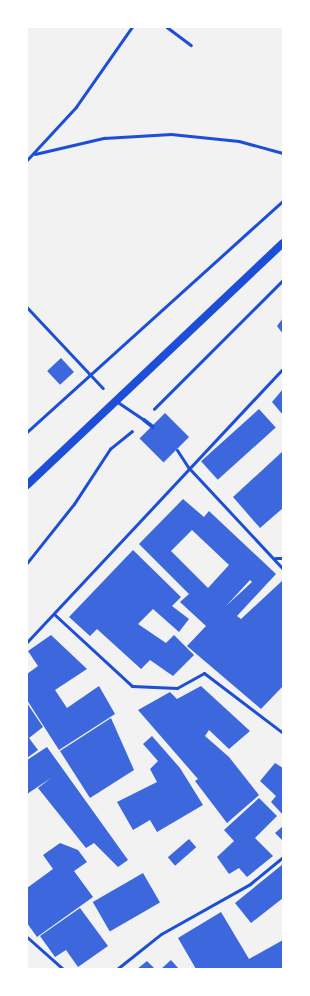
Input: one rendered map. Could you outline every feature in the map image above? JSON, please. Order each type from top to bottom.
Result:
[{"type":"main road","points":[[27,485],[283,243]]},
{"type":"street","points":[[144,420],[153,426]]},
{"type":"lane","points":[[27,642],[188,467],[283,368]]},
{"type":"lane","points":[[116,402],[144,420]]},
{"type":"lane","points":[[177,450],[188,467],[275,558],[283,569]]},
{"type":"lane","points":[[275,558],[283,558]]},
{"type":"lane","points":[[54,614],[132,686],[177,688],[204,673],[283,733]]},
{"type":"lane","points":[[117,969],[161,934],[250,884],[283,857]]},
{"type":"lane","points":[[27,937],[63,969]]},
{"type":"path","points":[[27,160],[35,154],[76,107],[132,27]]},
{"type":"path","points":[[167,27],[191,45]]},
{"type":"path","points":[[35,154],[104,138],[171,134],[239,141],[283,153]]},
{"type":"path","points":[[27,432],[89,374],[283,201]]},
{"type":"path","points":[[27,563],[74,504],[110,449],[144,420],[170,389],[283,280]]},
{"type":"path","points":[[27,307],[116,402]]},
{"type":"building","points":[[283,318],[283,334],[277,326]]},
{"type":"building","points":[[61,358],[74,372],[60,385],[47,371]]},
{"type":"building","points":[[283,389],[283,415],[272,402]]},
{"type":"building","points":[[259,409],[276,428],[218,480],[201,461]]},
{"type":"building","points":[[165,413],[189,437],[164,462],[140,438]]},
{"type":"building","points":[[283,451],[283,508],[260,528],[233,497]]},
{"type":"building","points":[[183,499],[204,517],[209,511],[276,574],[237,616],[241,619],[283,580],[283,686],[261,709],[187,646],[206,626],[180,602],[189,594],[139,544]],"holes":[[[192,530],[229,565],[208,588],[171,551]],[[250,580],[252,582],[226,606]]]},
{"type":"building","points":[[133,550],[181,597],[172,606],[189,619],[179,632],[153,609],[138,624],[166,643],[174,635],[194,655],[173,676],[150,660],[141,669],[97,629],[90,636],[69,617]]},
{"type":"building","points":[[51,635],[87,669],[55,690],[67,708],[99,686],[115,714],[59,750],[27,700],[27,674],[38,666],[28,651]]},
{"type":"building","points":[[201,686],[250,731],[229,749],[209,730],[205,736],[229,757],[259,795],[227,823],[195,781],[198,779],[138,710],[170,692],[177,699]]},
{"type":"building","points":[[27,703],[43,727],[29,738],[38,750],[27,758]]},
{"type":"building","points":[[111,718],[134,770],[90,798],[60,751]]},
{"type":"building","points":[[152,736],[180,768],[203,805],[157,832],[150,820],[133,830],[117,802],[157,782],[150,769],[158,761],[143,744]]},
{"type":"building","points":[[47,747],[128,860],[118,867],[94,843],[86,848],[38,788],[51,778],[27,794],[27,760]]},
{"type":"building","points":[[275,763],[283,768],[283,815],[271,802],[276,796],[260,781]]},
{"type":"building","points":[[259,798],[277,816],[255,838],[273,856],[247,877],[239,868],[229,874],[217,857],[234,841],[224,830]]},
{"type":"building","points":[[283,826],[283,841],[275,833]]},
{"type":"building","points":[[189,839],[196,847],[175,866],[168,857]]},
{"type":"building","points":[[60,843],[78,850],[87,862],[74,871],[93,897],[37,937],[27,923],[27,888],[53,869],[43,855]]},
{"type":"building","points":[[283,864],[283,898],[251,923],[235,903]]},
{"type":"building","points":[[143,873],[160,902],[110,931],[93,902]]},
{"type":"building","points":[[80,908],[108,946],[78,967],[66,950],[55,957],[40,936]]},
{"type":"building","points":[[221,912],[249,959],[283,940],[283,969],[196,969],[178,938]]},
{"type":"building","points":[[171,960],[179,969],[161,969]]},
{"type":"building","points":[[147,961],[155,969],[137,969]]}]
